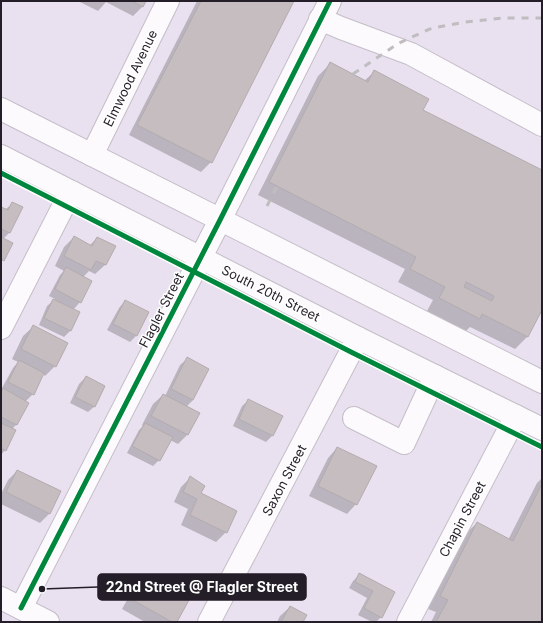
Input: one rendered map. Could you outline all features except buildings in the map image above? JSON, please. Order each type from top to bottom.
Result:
[{"type":"street","name":"Elmwood Avenue","points":[[92,155],[168,1]]},
{"type":"street","points":[[325,10],[341,28],[411,54],[542,125]]},
{"type":"street","name":"Flagler Street","points":[[21,608],[201,258],[325,10]]},
{"type":"street","points":[[1,109],[220,220],[540,376]]},
{"type":"street","name":"South 20th Street","points":[[1,156],[358,338],[542,429]]},
{"type":"street","points":[[1,328],[72,192]]},
{"type":"street","name":"Saxon Street","points":[[210,622],[358,338]]},
{"type":"street","points":[[354,418],[404,443],[435,376]]},
{"type":"street","name":"Chapin Street","points":[[408,622],[516,416]]},
{"type":"street","points":[[1,598],[48,622]]},
{"type":"railway","points":[[353,74],[399,43],[432,28],[466,22],[504,18],[542,18]]},
{"type":"railway","points":[[267,206],[277,186]]},
{"type":"cycle path","points":[[21,608],[220,220],[330,1]]},
{"type":"cycle path","points":[[1,173],[351,352],[542,447]]},
{"type":"place","name":"22nd Street @ Flagler Street","points":[[42,589]]}]
